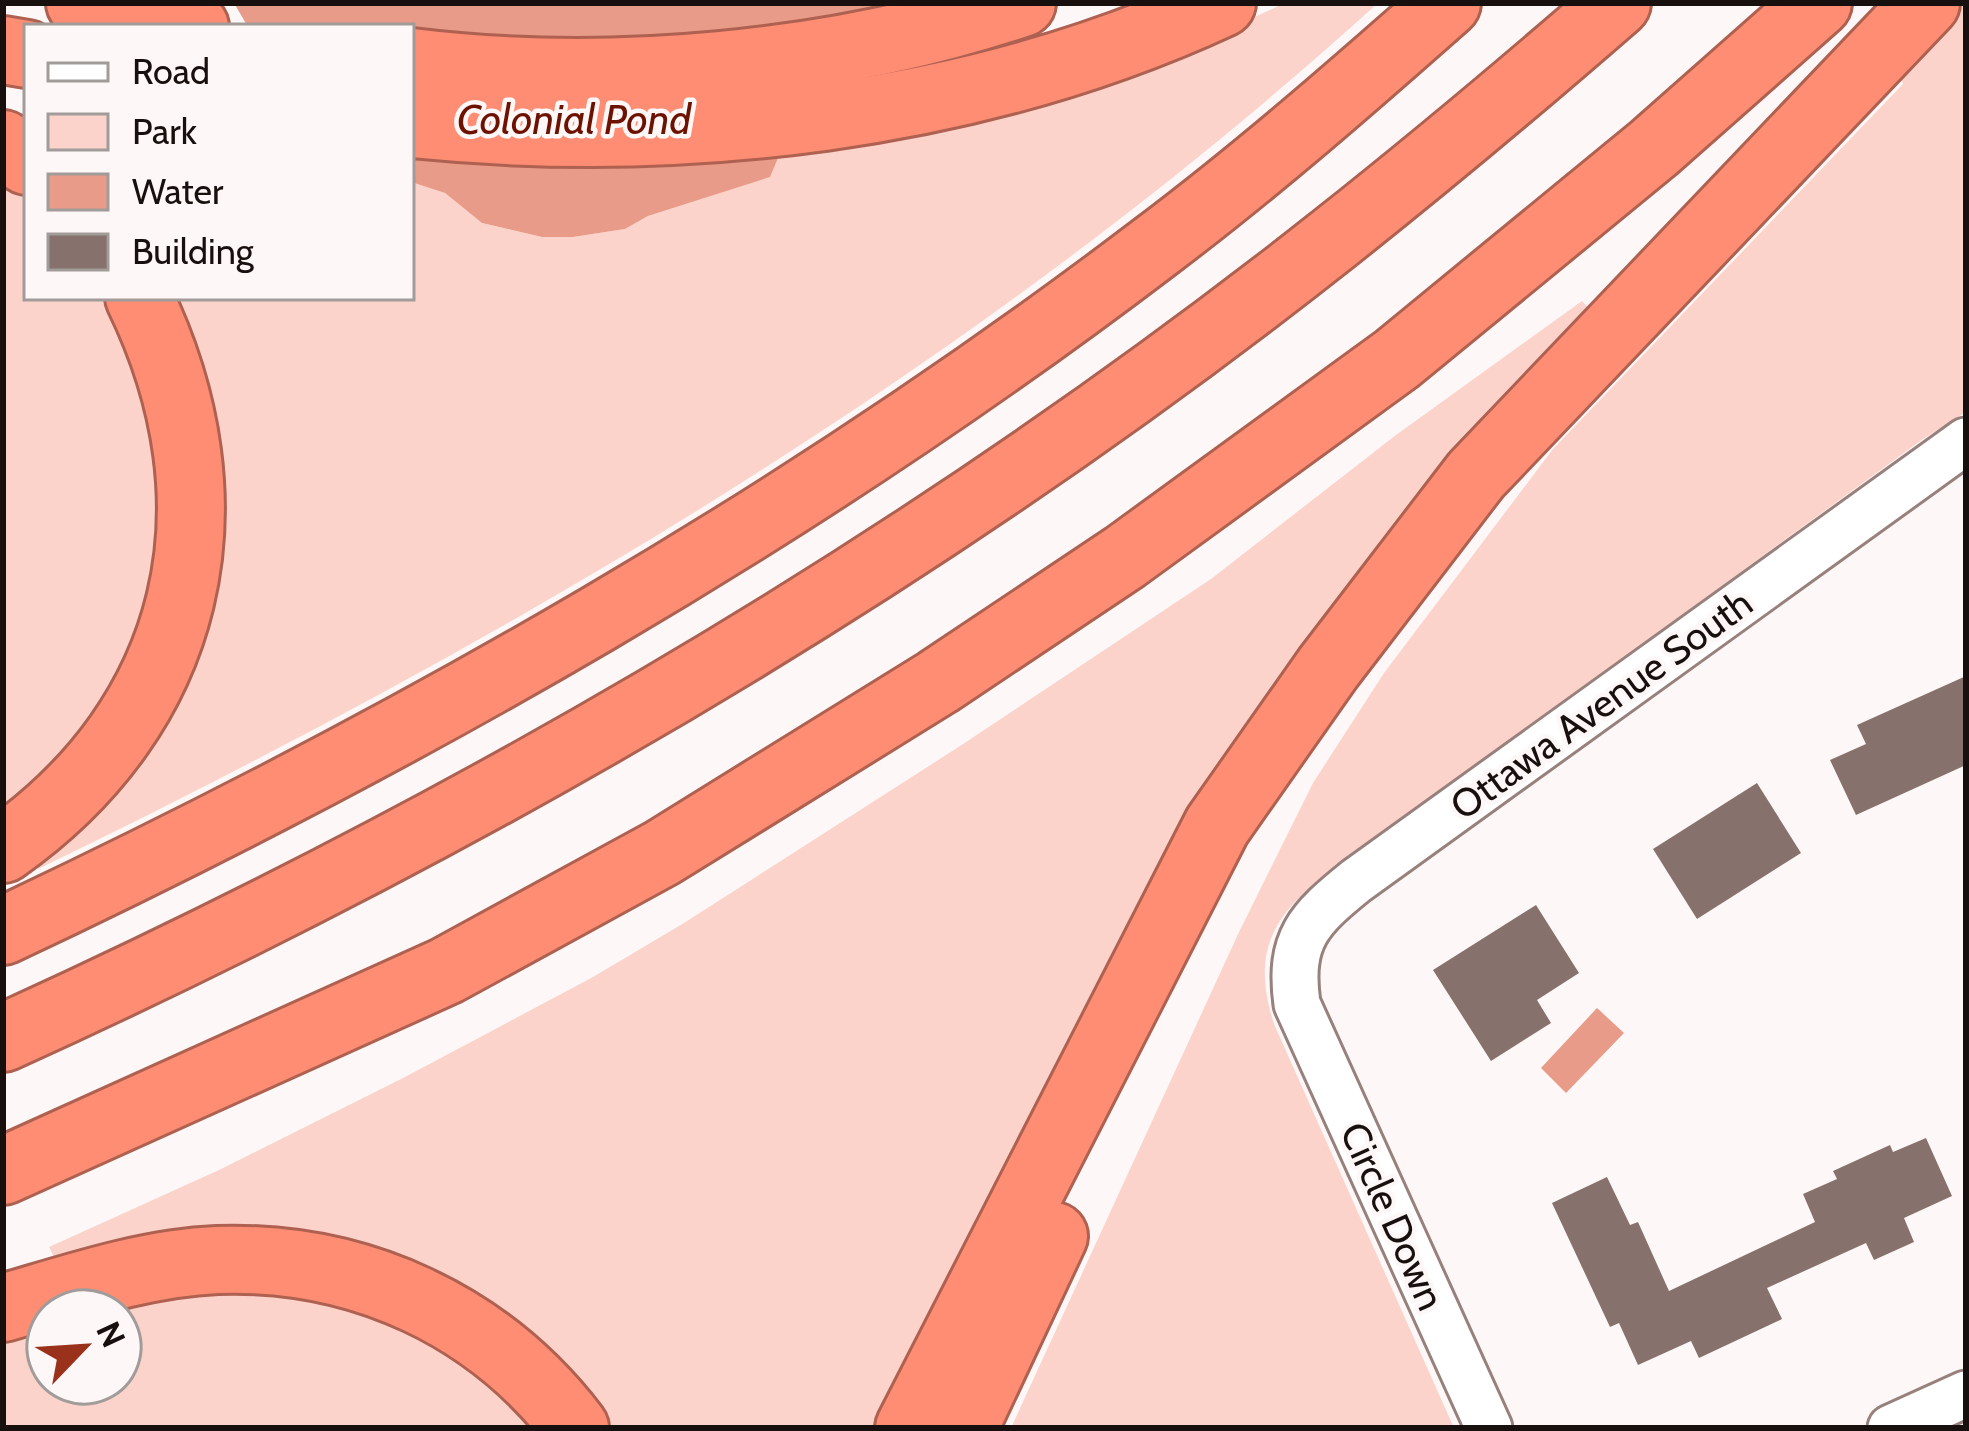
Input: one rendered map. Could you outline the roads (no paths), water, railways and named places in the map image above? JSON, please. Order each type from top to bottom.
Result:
[{"type":"highway","points":[[80,3],[181,24]]},
{"type":"highway","points":[[414,62],[598,70],[781,58],[966,22],[1022,3]]},
{"type":"highway","points":[[3,931],[176,849],[507,674],[810,490],[965,386],[1156,247],[1447,3]]},
{"type":"highway","points":[[3,1171],[446,971],[662,853],[938,682],[1125,557],[1396,359],[1654,148],[1818,3]]},
{"type":"highway","points":[[909,1428],[1217,826],[1328,668],[1476,475],[1926,3]]},
{"type":"highway","points":[[414,124],[566,132],[652,130],[839,113],[936,96],[1060,64],[1212,8]]},
{"type":"highway","points":[[3,1038],[353,868],[554,759],[762,637],[1053,445],[1241,310],[1382,201],[1596,16]]},
{"type":"highway","points":[[3,849],[74,793],[111,749],[165,653],[178,609],[193,499],[189,446],[170,367],[140,300]]},
{"type":"highway","points":[[964,1428],[1227,866],[1328,668]]},
{"type":"highway","points":[[3,1308],[104,1279],[200,1262],[286,1263],[343,1270],[437,1307],[477,1332],[546,1392],[575,1428]]},
{"type":"street","name":"Ottawa Avenue South","points":[[1297,1004],[1292,972],[1302,932],[1324,907],[1966,441]]},
{"type":"street","name":"Circle Down","points":[[1297,1004],[1489,1428]]},
{"type":"street","points":[[1891,1428],[1966,1394]]},
{"type":"water","name":"Colonial Pond","points":[[234,3],[933,3],[783,146],[770,177],[648,216],[625,229],[573,237],[542,237],[482,223],[445,193],[414,183],[414,24],[246,24]]},
{"type":"water","points":[[1597,1008],[1624,1033],[1566,1093],[1541,1068]]}]
